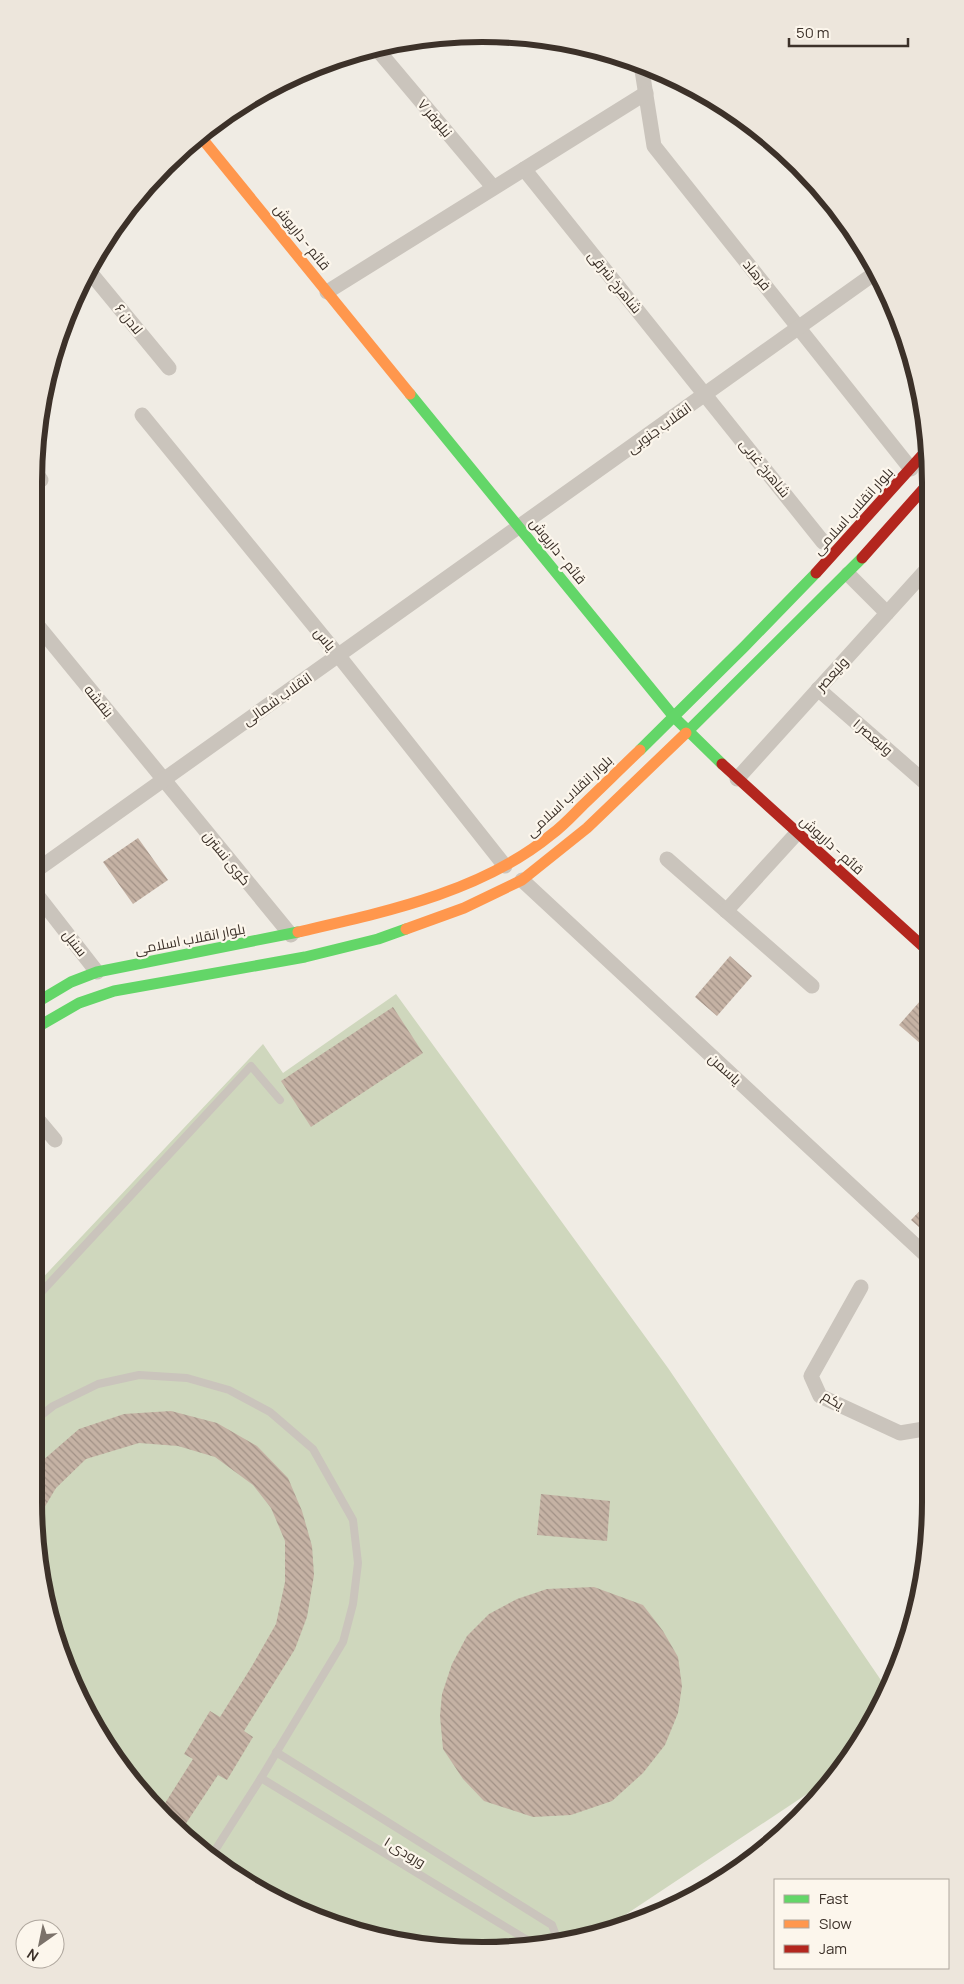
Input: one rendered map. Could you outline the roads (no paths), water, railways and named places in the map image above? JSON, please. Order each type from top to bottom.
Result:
[{"type":"main road","name":"قائم - داریوش","points":[[204,141],[674,717],[737,779],[922,946]]},
{"type":"main road","name":"بلوار انقلاب اسلامی","points":[[42,999],[71,982],[97,972],[291,936],[394,908],[505,866],[533,850],[553,834],[674,717],[833,558],[921,457]]},
{"type":"main road","points":[[42,1024],[80,1003],[114,991],[304,957],[378,939],[464,908],[522,880],[587,828],[688,732],[848,574],[922,491]]},
{"type":"main road","points":[[505,866],[522,880]]},
{"type":"street","name":"نیلوفر ۷","points":[[381,54],[494,188]]},
{"type":"street","name":"فرهاد","points":[[643,73],[654,146],[911,469]]},
{"type":"street","points":[[327,292],[646,93]]},
{"type":"street","name":"شاهرخ شرقی","points":[[524,169],[706,394]]},
{"type":"street","name":"لادن ۶","points":[[94,276],[169,368]]},
{"type":"street","name":"انقلاب جنوبی","points":[[520,527],[870,276]]},
{"type":"street","name":"شاهرخ غربی","points":[[706,394],[824,542]]},
{"type":"street","name":"یاس","points":[[142,415],[338,656],[505,866]]},
{"type":"street","name":"انقلاب شمالی","points":[[42,866],[520,527]]},
{"type":"street","points":[[848,574],[887,613]]},
{"type":"street","name":"ولیعصر","points":[[737,779],[922,574]]},
{"type":"street","name":"بنفشه","points":[[42,631],[164,780]]},
{"type":"street","name":"ولیعصر ۱","points":[[818,689],[922,780]]},
{"type":"street","name":"کوی نسترن","points":[[164,780],[291,936]]},
{"type":"street","points":[[726,911],[797,833]]},
{"type":"street","points":[[667,859],[812,986]]},
{"type":"street","name":"یاسمن","points":[[522,880],[922,1251]]},
{"type":"street","name":"سنبل","points":[[42,900],[97,972]]},
{"type":"street","points":[[42,1125],[55,1140]]},
{"type":"street","name":"یکم","points":[[861,1287],[811,1376],[820,1396],[900,1433],[922,1429]]},
{"type":"lane","points":[[42,1291],[251,1066],[280,1100]]},
{"type":"lane","points":[[42,1415],[53,1406],[98,1384],[139,1375],[187,1378],[229,1390],[270,1412],[313,1449],[352,1520],[358,1562],[353,1604],[343,1642],[214,1851]]},
{"type":"lane","points":[[276,1752],[552,1925],[556,1935]]},
{"type":"lane","name":"ورودی ۱","points":[[261,1778],[526,1939]]}]
